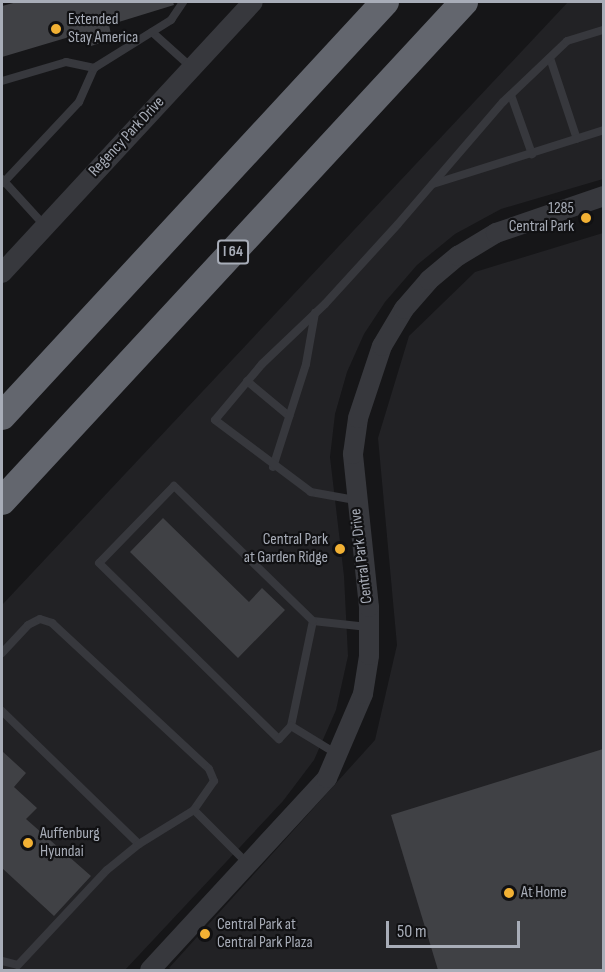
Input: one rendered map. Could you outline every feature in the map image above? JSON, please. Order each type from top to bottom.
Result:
[{"type":"highway","points":[[2,416],[385,2]]},
{"type":"highway","name":"I 64","points":[[2,501],[464,2]]},
{"type":"street","name":"Regency Park Drive","points":[[2,273],[253,2]]},
{"type":"street","name":"Central Park Drive","points":[[150,970],[327,778],[339,755],[363,694],[369,627],[353,454],[358,418],[382,346],[404,309],[429,280],[496,232],[603,196]]},
{"type":"lane","points":[[45,226],[2,181],[79,102],[94,68],[171,20],[183,2]]},
{"type":"lane","points":[[356,500],[311,492],[273,467],[215,420],[248,381],[315,313],[432,185],[511,95],[567,41],[603,30]]},
{"type":"lane","points":[[152,32],[191,68]]},
{"type":"lane","points":[[550,58],[577,139]]},
{"type":"lane","points":[[2,81],[66,62],[94,68]]},
{"type":"lane","points":[[511,95],[532,154]]},
{"type":"lane","points":[[432,185],[603,130]]},
{"type":"lane","points":[[273,467],[306,364],[315,313]]},
{"type":"lane","points":[[248,381],[289,416]]},
{"type":"lane","points":[[313,621],[291,726],[279,739],[99,563],[174,486],[313,621],[369,627]]},
{"type":"lane","points":[[2,653],[28,625],[40,619],[52,623],[209,769],[214,781],[194,810],[140,844],[107,870],[18,965],[2,961]]},
{"type":"lane","points":[[2,711],[140,844]]},
{"type":"lane","points":[[291,726],[339,755]]},
{"type":"lane","points":[[194,810],[249,864]]},
{"type":"shaded area","points":[[568,2],[603,2],[603,179],[501,209],[455,234],[417,265],[385,302],[364,334],[347,372],[335,414],[330,457],[344,576],[348,656],[336,710],[314,760],[283,801],[125,970],[2,970],[2,605]]},
{"type":"shaded area","points":[[603,233],[603,970],[172,970],[169,968],[375,740],[397,645],[378,438],[409,336],[475,272]]},
{"type":"building","name":"Extended Stay America","points":[[17,2],[173,2],[174,5],[109,25],[112,39],[91,46],[86,32],[2,57],[2,6]]},
{"type":"building","points":[[163,518],[249,602],[262,588],[285,610],[238,658],[130,552]]},
{"type":"building","name":"At Home","points":[[603,749],[603,970],[438,970],[391,815]]},
{"type":"building","name":"Auffenburg Hyundai","points":[[2,751],[26,773],[14,787],[37,808],[26,819],[91,876],[54,916],[2,868]]},
{"type":"place","name":"Extended Stay America","points":[[56,29]]},
{"type":"place","name":"1285 Central Park","points":[[586,218]]},
{"type":"place","name":"Central Park at Garden Ridge","points":[[340,549]]},
{"type":"place","name":"Auffenburg Hyundai","points":[[28,843]]},
{"type":"place","name":"At Home","points":[[509,893]]},
{"type":"place","name":"Central Park at Central Park Plaza","points":[[205,934]]}]
